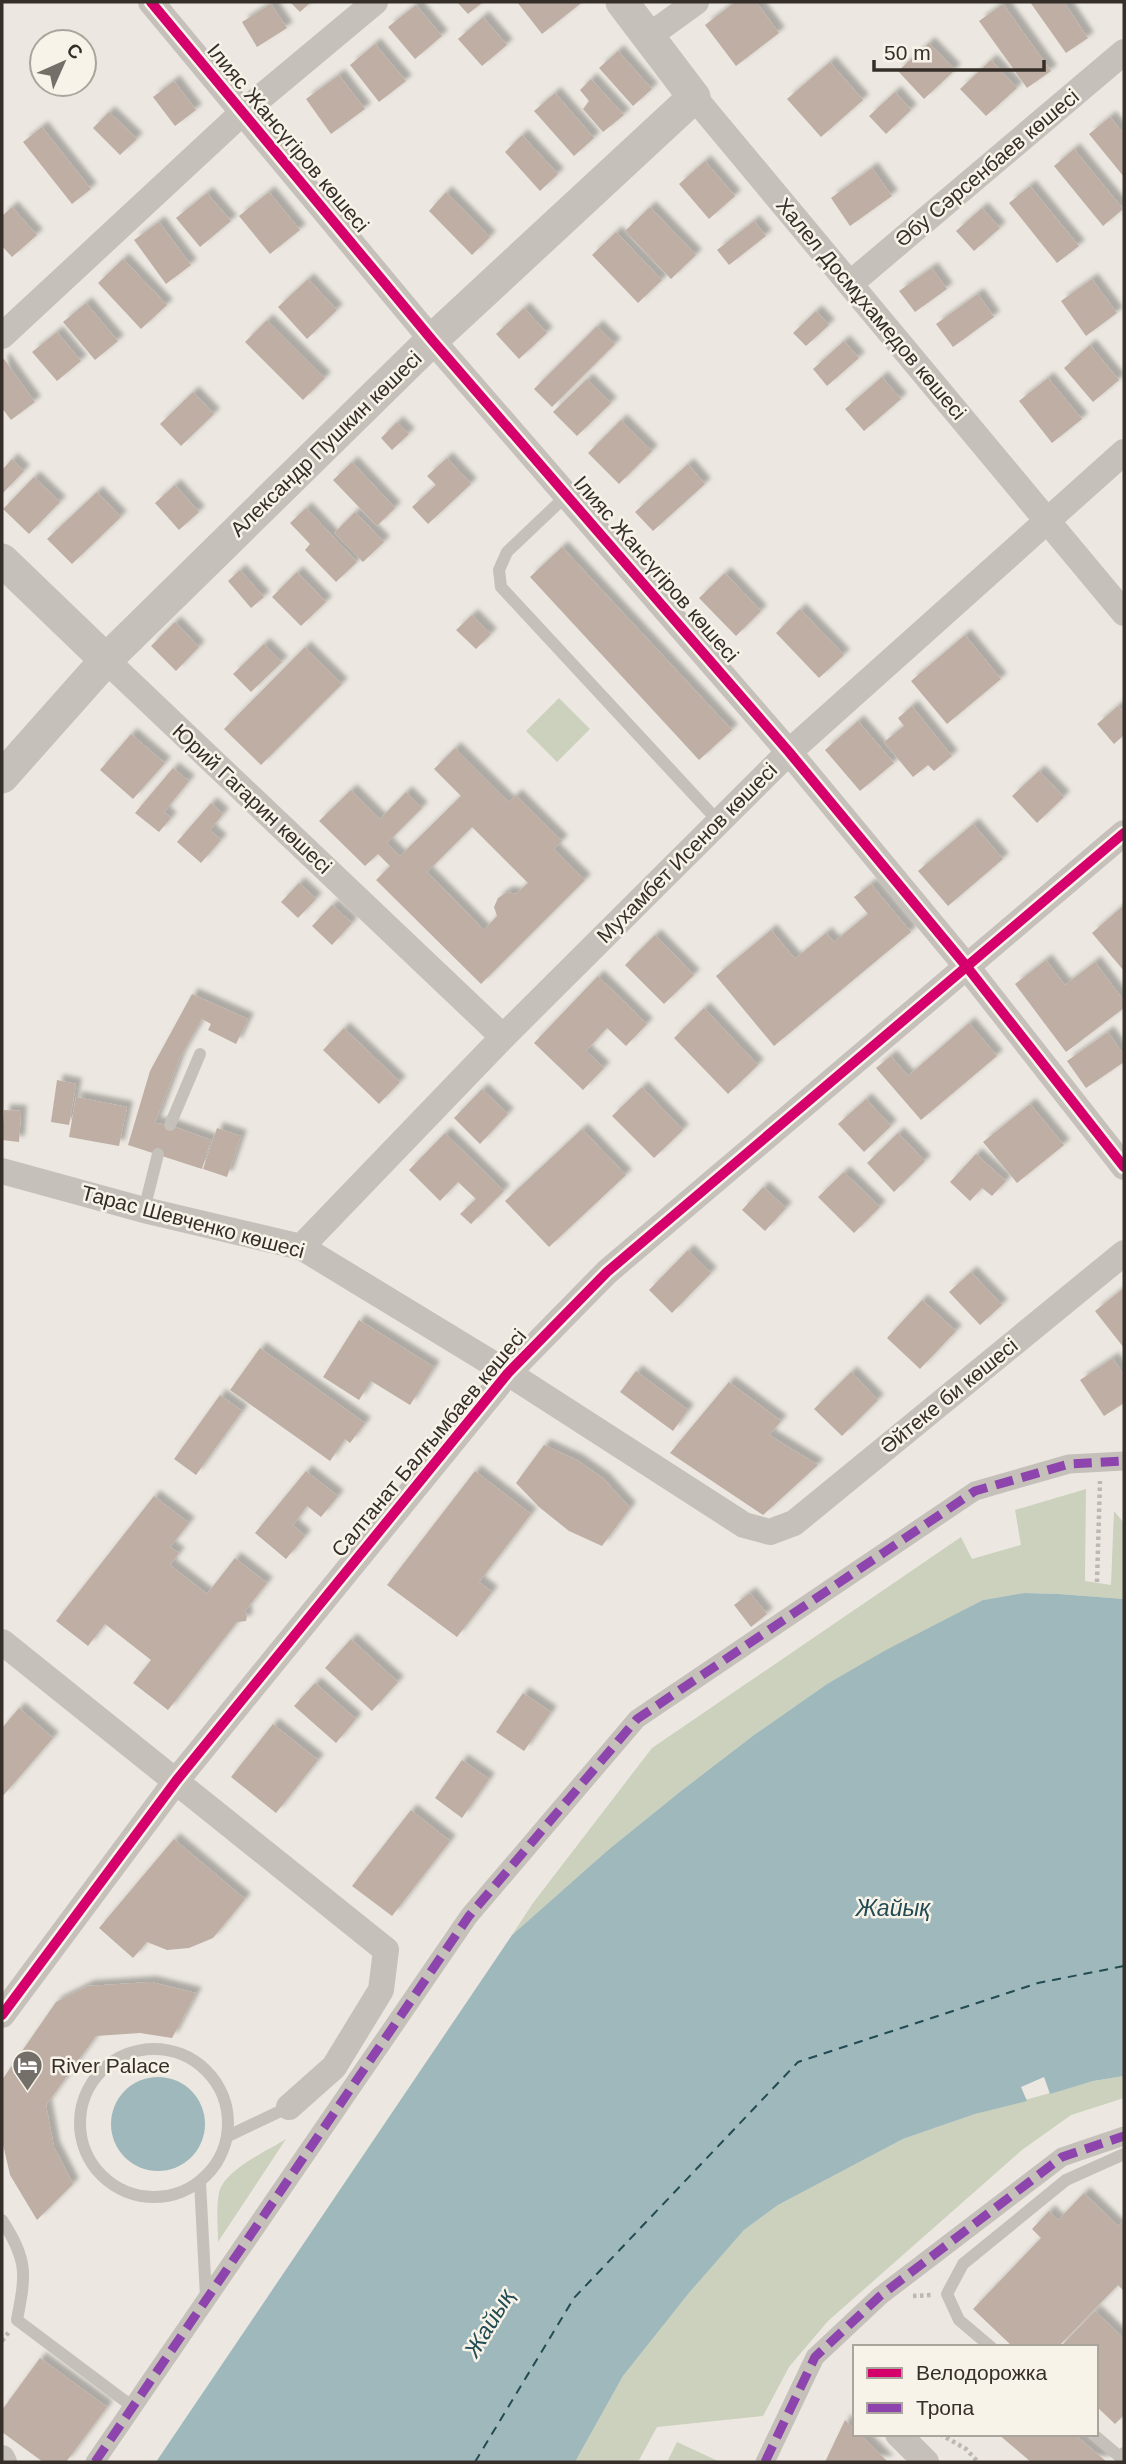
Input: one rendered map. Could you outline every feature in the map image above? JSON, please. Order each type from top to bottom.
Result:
[{"type":"street","name":"Ілияс Жансүгіров көшесі","points":[[151,2],[432,340],[789,752],[967,967],[1124,1167]]},
{"type":"street","points":[[2,336],[242,113],[375,2]]},
{"type":"street","name":"Халел Досмұхамедов көшесі","points":[[622,2],[694,97],[1124,613]]},
{"type":"street","points":[[649,36],[696,2]]},
{"type":"street","name":"Әбу Сәрсенбаев көшесі","points":[[850,284],[1124,52]]},
{"type":"street","name":"Александр Пушкин көшесі","points":[[2,777],[106,660],[432,340],[694,97]]},
{"type":"street","name":"Мухамбет Исенов көшесі","points":[[301,1247],[503,1037],[789,752],[1124,452]]},
{"type":"street","name":"Юрий Гагарин көшесі","points":[[2,560],[503,1037]]},
{"type":"street","name":"Салтанат Балғымбаев көшесі","points":[[2,2015],[176,1781],[508,1373],[607,1272],[1124,833]]},
{"type":"street","name":"Тарас Шевченко көшесі","points":[[2,1171],[144,1210],[301,1247],[508,1373],[744,1525],[770,1532]]},
{"type":"street","name":"Әйтеке би көшесі","points":[[770,1532],[794,1523],[1124,1253]]},
{"type":"street","points":[[95,2462],[469,1916],[637,1718],[975,1490],[1069,1464],[1124,1461]]},
{"type":"street","points":[[4,1649],[176,1781],[386,1950],[382,1990],[334,2067],[289,2106]]},
{"type":"street","points":[[765,2462],[815,2357],[880,2296],[1062,2158],[1124,2136]]},
{"type":"street","points":[[900,2436],[926,2462]]},
{"type":"lane","points":[[567,495],[507,552],[499,570],[501,587],[719,822]]},
{"type":"lane","points":[[170,1125],[200,1054]]},
{"type":"lane","points":[[144,1210],[158,1154]]},
{"type":"lane","points":[[146,2048],[174,2050],[199,2062],[218,2082],[228,2108],[228,2136],[219,2162],[200,2182],[176,2195],[148,2198],[121,2190],[99,2174],[85,2150],[79,2123],[84,2096],[98,2073],[120,2056],[146,2048]]},
{"type":"lane","points":[[228,2136],[289,2106]]},
{"type":"lane","points":[[989,2345],[959,2320],[947,2294],[963,2264],[1066,2180],[1124,2154]]},
{"type":"lane","points":[[200,2182],[206,2297]]},
{"type":"lane","points":[[2,2220],[17,2244],[25,2277],[17,2320],[132,2407]]},
{"type":"lane","points":[[1095,2436],[1120,2457],[1124,2453]]},
{"type":"path","points":[[1097,1582],[1101,1463]]},
{"type":"path","points":[[943,2436],[966,2449],[978,2462]]},
{"type":"green space","points":[[559,698],[590,729],[557,762],[526,731]]},
{"type":"green space","points":[[1086,1489],[1085,1581],[1111,1585],[1114,1511],[1124,1523],[1124,1599],[1024,1593],[983,1600],[827,1684],[681,1791],[608,1850],[512,1935],[533,1903],[652,1748],[961,1537],[972,1559],[1021,1545],[1015,1510]]},
{"type":"green space","points":[[1124,2076],[1124,2098],[1071,2115],[1022,2150],[828,2321],[789,2367],[763,2416],[657,2427],[638,2462],[575,2462],[623,2376],[689,2293],[744,2230],[778,2205],[903,2139],[975,2114],[1093,2081]]},
{"type":"green space","points":[[286,2139],[218,2242],[219,2193],[223,2185],[237,2169]]},
{"type":"green space","points":[[677,2442],[720,2462],[667,2462]]},
{"type":"water","name":"Жайық","points":[[1024,1593],[1124,1599],[1124,2076],[1093,2081],[1050,2094],[1044,2077],[1021,2087],[1027,2101],[975,2114],[903,2139],[778,2205],[744,2230],[689,2293],[623,2376],[575,2462],[156,2462],[512,1935],[608,1850],[681,1791],[827,1684],[983,1600]]},
{"type":"water","points":[[158,2077],[176,2081],[191,2091],[201,2106],[205,2124],[201,2142],[191,2157],[176,2167],[158,2171],[140,2167],[125,2157],[115,2142],[111,2124],[115,2106],[125,2091],[140,2081]]},
{"type":"building","points":[[290,2],[311,2],[300,12]]},
{"type":"building","points":[[457,2],[483,2],[468,14]]},
{"type":"building","points":[[517,2],[578,2],[580,4],[542,34]]},
{"type":"building","points":[[735,2],[756,2],[779,33],[736,66],[705,25]]},
{"type":"building","points":[[1030,2],[1064,2],[1088,38],[1066,53]]},
{"type":"building","points":[[271,4],[287,28],[257,47],[242,22]]},
{"type":"building","points":[[1003,4],[1051,71],[1027,88],[979,21]]},
{"type":"building","points":[[416,5],[442,36],[415,59],[388,27]]},
{"type":"building","points":[[483,17],[507,45],[482,66],[458,39]]},
{"type":"building","points":[[929,43],[955,70],[924,99],[898,71]]},
{"type":"building","points":[[375,44],[406,81],[379,102],[350,65]]},
{"type":"building","points":[[618,51],[652,89],[633,106],[599,68]]},
{"type":"building","points":[[991,60],[1017,88],[986,116],[960,89]]},
{"type":"building","points":[[830,62],[863,100],[821,137],[787,99]]},
{"type":"building","points":[[339,75],[365,109],[331,134],[306,99]]},
{"type":"building","points":[[591,79],[624,115],[603,132],[583,109],[589,101],[580,90]]},
{"type":"building","points":[[174,81],[196,110],[175,126],[153,97]]},
{"type":"building","points":[[895,92],[911,110],[886,134],[869,116]]},
{"type":"building","points":[[555,93],[594,138],[574,156],[534,111]]},
{"type":"building","points":[[109,112],[137,139],[120,155],[93,128]]},
{"type":"building","points":[[1110,117],[1124,134],[1124,177],[1089,134]]},
{"type":"building","points":[[42,127],[91,189],[72,204],[23,142]]},
{"type":"building","points":[[522,135],[558,174],[540,191],[505,152]]},
{"type":"building","points":[[1074,149],[1123,209],[1103,226],[1054,166]]},
{"type":"building","points":[[705,161],[735,196],[709,219],[679,184]]},
{"type":"building","points":[[872,168],[892,196],[850,226],[831,198]]},
{"type":"building","points":[[1030,186],[1079,246],[1057,263],[1009,203]]},
{"type":"building","points":[[269,192],[300,230],[270,254],[239,216]]},
{"type":"building","points":[[446,192],[490,237],[472,255],[429,211]]},
{"type":"building","points":[[207,193],[231,221],[200,247],[176,218]]},
{"type":"building","points":[[12,207],[37,235],[12,257],[2,246],[2,216]]},
{"type":"building","points":[[650,207],[696,255],[671,279],[625,231]]},
{"type":"building","points":[[982,208],[1000,228],[974,251],[956,231]]},
{"type":"building","points":[[754,221],[766,236],[729,265],[717,250]]},
{"type":"building","points":[[159,222],[191,265],[166,284],[134,240]]},
{"type":"building","points":[[616,232],[662,280],[638,303],[592,255]]},
{"type":"building","points":[[123,259],[167,305],[141,329],[98,283]]},
{"type":"building","points":[[932,268],[947,289],[915,312],[899,291]]},
{"type":"building","points":[[308,279],[337,310],[307,339],[278,307]]},
{"type":"building","points":[[1092,279],[1117,313],[1086,336],[1061,301]]},
{"type":"building","points":[[978,294],[994,317],[953,347],[936,324]]},
{"type":"building","points":[[86,303],[118,341],[95,360],[63,322]]},
{"type":"building","points":[[524,308],[547,333],[519,359],[496,334]]},
{"type":"building","points":[[816,311],[829,325],[806,346],[793,333]]},
{"type":"building","points":[[267,320],[325,378],[303,400],[245,342]]},
{"type":"building","points":[[597,326],[615,344],[552,407],[534,389]]},
{"type":"building","points":[[57,332],[81,361],[57,381],[32,352]]},
{"type":"building","points":[[844,341],[859,358],[827,386],[813,369]]},
{"type":"building","points":[[1090,345],[1119,380],[1093,402],[1064,368]]},
{"type":"building","points":[[4,359],[35,402],[11,420],[2,408]]},
{"type":"building","points":[[882,377],[901,399],[864,431],[845,409]]},
{"type":"building","points":[[1048,378],[1082,419],[1052,443],[1019,401]]},
{"type":"building","points":[[587,379],[611,403],[577,436],[553,412]]},
{"type":"building","points":[[193,392],[214,414],[181,446],[160,424]]},
{"type":"building","points":[[621,420],[652,451],[619,484],[588,453]]},
{"type":"building","points":[[397,422],[409,434],[392,450],[381,438]]},
{"type":"building","points":[[447,458],[471,484],[428,524],[412,507],[436,485],[427,476]]},
{"type":"building","points":[[12,459],[24,471],[2,494],[2,470]]},
{"type":"building","points":[[352,462],[395,508],[377,526],[333,480]]},
{"type":"building","points":[[688,464],[705,484],[653,531],[635,512]]},
{"type":"building","points":[[34,477],[60,502],[29,534],[3,509]]},
{"type":"building","points":[[175,485],[199,512],[179,530],[155,503]]},
{"type":"building","points":[[97,492],[121,517],[72,564],[47,539]]},
{"type":"building","points":[[306,508],[357,562],[336,582],[305,550],[310,544],[290,523]]},
{"type":"building","points":[[355,512],[384,542],[363,562],[334,533]]},
{"type":"building","points":[[562,547],[732,730],[699,760],[530,577]]},
{"type":"building","points":[[240,570],[264,597],[251,608],[228,581]]},
{"type":"building","points":[[297,572],[326,602],[301,626],[272,597]]},
{"type":"building","points":[[725,573],[761,611],[736,636],[699,598]]},
{"type":"building","points":[[800,609],[844,655],[819,678],[776,633]]},
{"type":"building","points":[[472,615],[491,634],[476,649],[456,630]]},
{"type":"building","points":[[175,622],[199,647],[176,671],[151,646]]},
{"type":"building","points":[[965,635],[1001,679],[947,724],[911,681]]},
{"type":"building","points":[[264,644],[282,662],[251,692],[233,674]]},
{"type":"building","points":[[305,647],[342,684],[261,765],[224,729]]},
{"type":"building","points":[[912,706],[952,756],[934,771],[928,765],[913,777],[884,742],[904,726],[898,718]]},
{"type":"building","points":[[1118,706],[1124,713],[1124,735],[1114,744],[1097,724]]},
{"type":"building","points":[[858,721],[894,763],[860,791],[825,750]]},
{"type":"building","points":[[131,734],[165,763],[133,799],[100,770]]},
{"type":"building","points":[[455,748],[509,802],[516,795],[562,841],[554,849],[585,880],[481,984],[376,880],[390,866],[378,854],[365,866],[319,821],[351,790],[380,819],[406,792],[422,808],[387,843],[400,856],[461,796],[434,769]],"holes":[[[472,827],[528,883],[516,894],[507,892],[498,898],[494,907],[497,916],[484,930],[427,872]]]},
{"type":"building","points":[[173,768],[189,781],[164,812],[171,818],[159,832],[135,813]]},
{"type":"building","points":[[1039,771],[1064,797],[1037,823],[1012,796]]},
{"type":"building","points":[[211,803],[223,814],[210,830],[221,840],[201,863],[177,842]]},
{"type":"building","points":[[973,824],[1003,859],[948,906],[918,871]]},
{"type":"building","points":[[299,883],[316,899],[298,918],[281,902]]},
{"type":"building","points":[[871,884],[911,932],[774,1046],[716,976],[771,930],[795,959],[826,933],[834,942],[868,914],[854,897]]},
{"type":"building","points":[[332,905],[352,923],[332,945],[312,926]]},
{"type":"building","points":[[1124,905],[1124,971],[1092,933]]},
{"type":"building","points":[[655,935],[694,975],[664,1004],[625,965]]},
{"type":"building","points":[[1046,960],[1065,985],[1095,962],[1124,1001],[1124,1008],[1066,1052],[1015,984]]},
{"type":"building","points":[[598,976],[647,1024],[626,1046],[607,1028],[586,1051],[604,1068],[583,1090],[534,1043]]},
{"type":"building","points":[[192,994],[248,1019],[236,1044],[208,1030],[211,1024],[202,1019],[180,1057],[155,1123],[170,1125],[211,1140],[202,1169],[128,1145],[150,1071]]},
{"type":"building","points":[[704,1008],[758,1065],[728,1094],[674,1038]]},
{"type":"building","points":[[969,1023],[997,1056],[921,1120],[876,1068],[891,1056],[908,1076]]},
{"type":"building","points":[[344,1028],[400,1082],[379,1104],[323,1050]]},
{"type":"building","points":[[1108,1032],[1124,1055],[1124,1062],[1086,1088],[1067,1061]]},
{"type":"building","points":[[57,1080],[76,1084],[69,1125],[51,1122]]},
{"type":"building","points":[[642,1087],[683,1130],[654,1158],[612,1116]]},
{"type":"building","points":[[482,1089],[508,1114],[480,1144],[454,1118]]},
{"type":"building","points":[[76,1097],[127,1107],[119,1146],[69,1137]]},
{"type":"building","points":[[866,1099],[891,1126],[864,1152],[838,1124]]},
{"type":"building","points":[[1030,1104],[1064,1145],[1017,1183],[983,1142]]},
{"type":"building","points":[[4,1110],[21,1111],[19,1142],[2,1140]]},
{"type":"building","points":[[217,1128],[241,1136],[227,1177],[203,1169]]},
{"type":"building","points":[[582,1129],[626,1175],[549,1247],[505,1201]]},
{"type":"building","points":[[445,1133],[504,1191],[471,1224],[460,1214],[476,1199],[458,1182],[440,1201],[409,1170]]},
{"type":"building","points":[[898,1133],[925,1161],[894,1192],[867,1163]]},
{"type":"building","points":[[976,1154],[1006,1181],[992,1196],[982,1188],[970,1201],[950,1182]]},
{"type":"building","points":[[844,1172],[880,1207],[854,1233],[818,1197]]},
{"type":"building","points":[[763,1187],[786,1208],[765,1231],[742,1210]]},
{"type":"building","points":[[688,1250],[711,1273],[672,1313],[649,1290]]},
{"type":"building","points":[[971,1272],[1002,1305],[980,1325],[949,1292]]},
{"type":"building","points":[[1124,1288],[1124,1348],[1095,1311]]},
{"type":"building","points":[[922,1300],[956,1331],[920,1369],[887,1338]]},
{"type":"building","points":[[359,1320],[434,1367],[410,1405],[371,1381],[359,1400],[323,1377]]},
{"type":"building","points":[[260,1348],[365,1423],[350,1443],[345,1439],[330,1461],[230,1390]]},
{"type":"building","points":[[1113,1358],[1124,1376],[1124,1403],[1104,1416],[1080,1380]]},
{"type":"building","points":[[636,1371],[688,1410],[673,1431],[620,1392]]},
{"type":"building","points":[[851,1372],[878,1400],[842,1436],[814,1409]]},
{"type":"building","points":[[729,1382],[781,1421],[769,1435],[818,1465],[763,1515],[670,1453]]},
{"type":"building","points":[[220,1395],[242,1411],[196,1475],[174,1459]]},
{"type":"building","points":[[544,1445],[577,1460],[604,1479],[630,1508],[602,1546],[569,1531],[539,1507],[516,1483]]},
{"type":"building","points":[[306,1471],[338,1496],[321,1517],[307,1506],[293,1525],[305,1536],[286,1559],[255,1533]]},
{"type":"building","points":[[475,1471],[531,1514],[479,1582],[492,1592],[457,1637],[387,1585]]},
{"type":"building","points":[[154,1496],[189,1523],[170,1547],[179,1553],[170,1565],[207,1594],[235,1558],[267,1583],[245,1611],[246,1621],[237,1622],[168,1710],[133,1683],[151,1660],[105,1624],[88,1646],[56,1621]]},
{"type":"building","points":[[750,1593],[767,1614],[751,1627],[734,1605]]},
{"type":"building","points":[[351,1639],[398,1682],[372,1711],[325,1668]]},
{"type":"building","points":[[315,1683],[356,1719],[336,1743],[294,1706]]},
{"type":"building","points":[[523,1693],[551,1712],[524,1751],[496,1732]]},
{"type":"building","points":[[19,1708],[53,1738],[2,1797],[2,1728]]},
{"type":"building","points":[[273,1724],[318,1760],[276,1813],[231,1777]]},
{"type":"building","points":[[462,1760],[489,1779],[462,1818],[435,1798]]},
{"type":"building","points":[[411,1810],[450,1841],[392,1916],[352,1886]]},
{"type":"building","points":[[174,1839],[245,1899],[213,1938],[189,1948],[167,1950],[147,1942],[133,1958],[99,1928]]},
{"type":"building","name":"River Palace","points":[[151,1982],[196,1993],[172,2038],[140,2033],[96,2036],[46,2105],[54,2147],[73,2184],[37,2220],[10,2175],[2,2140],[2,2080],[56,2002],[88,1986]]},
{"type":"building","points":[[1084,2193],[1118,2226],[1124,2220],[1124,2291],[1118,2285],[1060,2345],[1011,2345],[973,2309],[1041,2238],[1032,2229],[1049,2211],[1058,2220]]},
{"type":"building","points":[[1095,2311],[1124,2339],[1124,2415],[1115,2424],[1098,2408],[1098,2345],[1062,2345]]},
{"type":"building","points":[[40,2358],[107,2407],[66,2462],[43,2462],[2,2432],[2,2410]]},
{"type":"building","points":[[845,2420],[853,2428],[853,2436],[862,2436],[888,2462],[825,2462]]},
{"type":"building","points":[[1000,2436],[1076,2436],[1107,2462],[1031,2462]]},
{"type":"ferry route","points":[[475,2462],[574,2298],[798,2062],[1038,1983],[1124,1966]]},
{"type":"marked path","points":[[95,2462],[469,1916],[637,1719],[975,1491],[1069,1464],[1124,1461]]},
{"type":"marked path","points":[[765,2462],[815,2357],[880,2296],[1062,2157],[1124,2136]]},
{"type":"cycle path","points":[[151,2],[432,340],[789,752],[967,967],[1124,1167]]},
{"type":"cycle path","points":[[2,2015],[176,1781],[508,1373],[607,1272],[1124,833]]},
{"type":"place","name":"River Palace","points":[[28,2093]]}]
